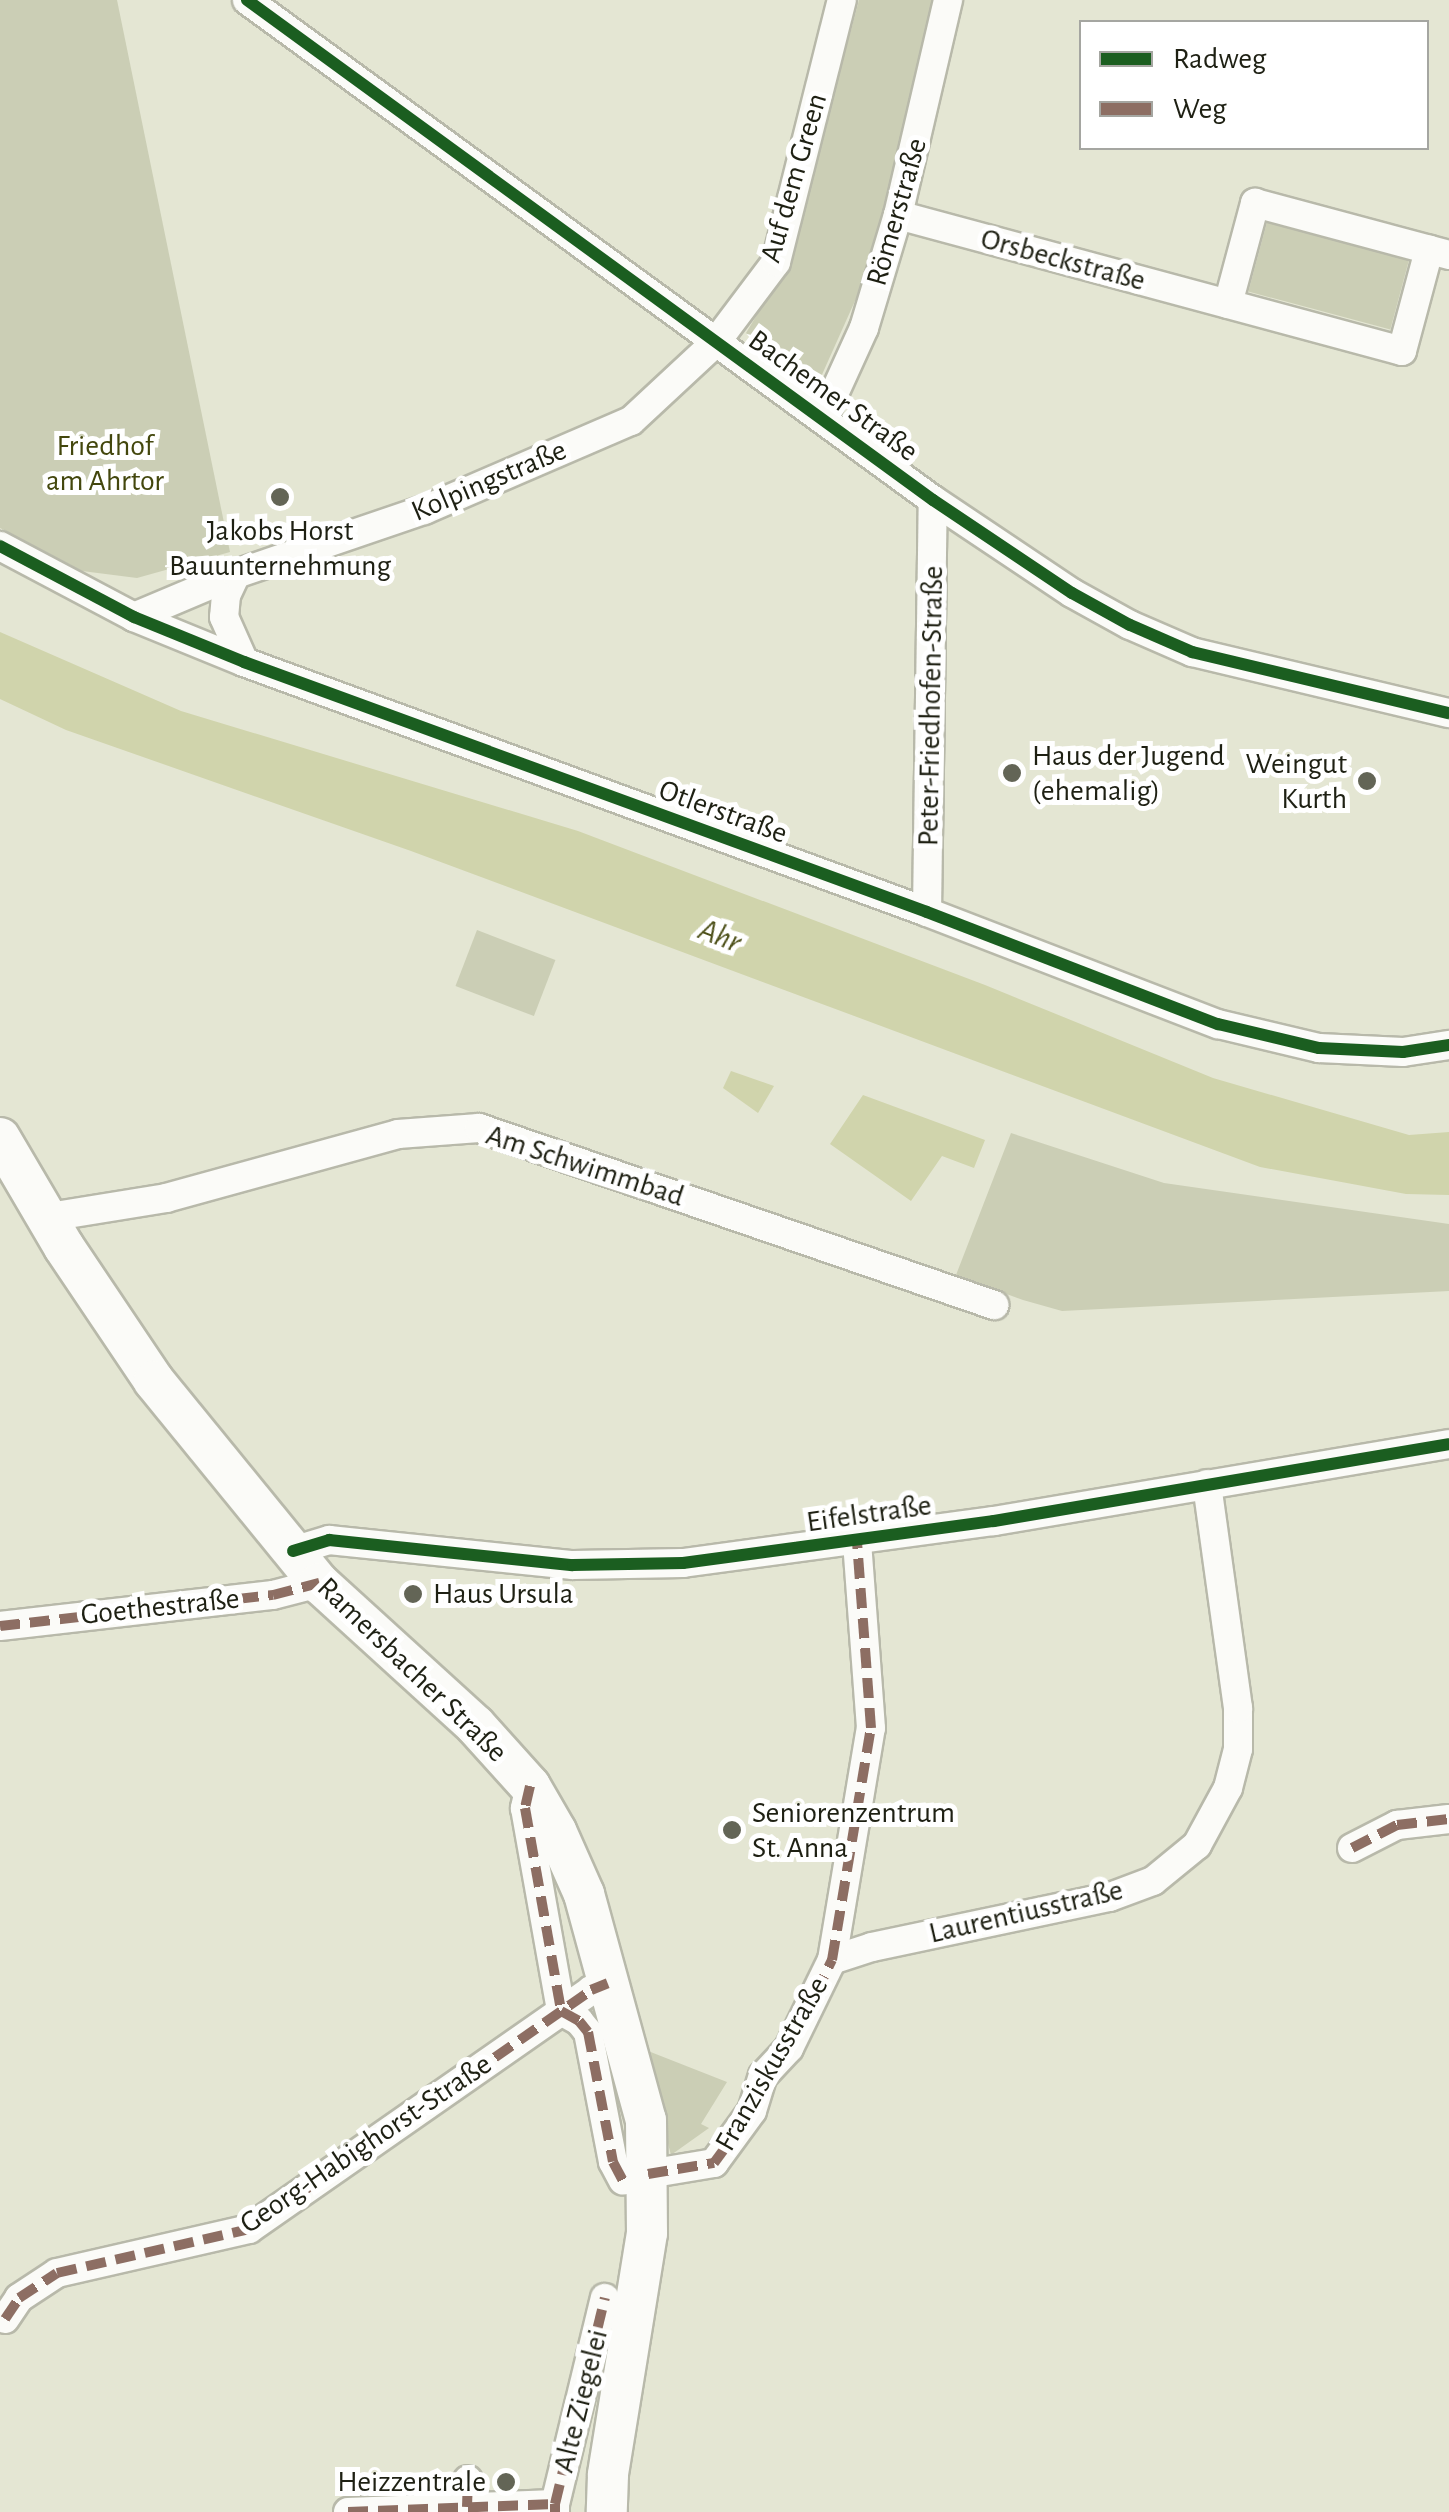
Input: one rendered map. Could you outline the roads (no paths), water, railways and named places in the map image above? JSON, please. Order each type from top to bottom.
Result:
[{"type":"main road","name":"Ramersbacher Straße","points":[[0,1138],[26,1196],[154,1381],[319,1583],[475,1725],[530,1786],[556,1831],[584,1894],[646,2120],[635,2177],[647,2233],[616,2417],[607,2512]]},
{"type":"street","name":"Bachemer Straße","points":[[248,0],[933,500],[1072,593],[1176,646],[1449,713]]},
{"type":"street","name":"Auf dem Green","points":[[716,342],[776,262],[842,0]]},
{"type":"street","name":"Römerstraße","points":[[823,418],[864,328],[898,216],[930,93],[948,0]]},
{"type":"street","name":"Orsbeckstraße","points":[[898,216],[1402,351],[1439,252],[1255,203],[1228,304]]},
{"type":"street","name":"Kolpingstraße","points":[[134,617],[236,574],[424,510],[632,420],[716,342]]},
{"type":"street","name":"Peter-Friedhofen-Straße","points":[[928,912],[933,500]]},
{"type":"street","name":"Otlerstraße","points":[[0,546],[134,617],[244,662],[928,912],[1218,1024],[1319,1048],[1403,1052],[1449,1045]]},
{"type":"street","points":[[236,574],[226,595],[224,617],[244,662]]},
{"type":"street","name":"Am Schwimmbad","points":[[26,1196],[166,1198],[398,1134],[480,1128],[994,1305]]},
{"type":"street","name":"Eifelstraße","points":[[294,1551],[329,1540],[573,1565],[665,1564],[858,1540],[1449,1444]]},
{"type":"street","name":"Laurentiusstraße","points":[[832,1960],[872,1946],[1110,1897],[1153,1881],[1197,1845],[1228,1788],[1238,1749],[1238,1708],[1207,1484]]},
{"type":"street","name":"Franziskusstraße","points":[[635,2177],[714,2163],[752,2111],[763,2076],[789,2048],[832,1960],[871,1728],[858,1540]]},
{"type":"street","name":"Goethestraße","points":[[0,1626],[273,1595],[319,1583]]},
{"type":"street","points":[[530,1786],[525,1808],[561,2011],[580,2021],[588,2032],[614,2162],[635,2177]]},
{"type":"street","points":[[1352,1848],[1397,1825],[1449,1819]]},
{"type":"street","name":"Georg-Habighorst-Straße","points":[[5,2319],[19,2298],[57,2272],[249,2229],[561,2011],[608,1983]]},
{"type":"street","name":"Alte Ziegelei","points":[[348,2512],[468,2494],[555,2508],[606,2298]]},
{"type":"water","name":"Ahr","points":[[0,632],[181,711],[578,831],[985,985],[1213,1078],[1409,1135],[1449,1132],[1449,1195],[1406,1194],[1260,1167],[411,851],[66,730],[0,699]]},
{"type":"water","points":[[731,1071],[774,1086],[758,1113],[723,1088]]},
{"type":"water","points":[[863,1095],[985,1140],[974,1168],[942,1156],[911,1201],[830,1144]]},
{"type":"place","name":"Jakobs Horst Bauunternehmung","points":[[280,497]]},
{"type":"place","name":"Haus der Jugend (ehemalig)","points":[[1012,773]]},
{"type":"place","name":"Weingut Kurth","points":[[1367,781]]},
{"type":"place","name":"Haus Ursula","points":[[413,1594]]},
{"type":"place","name":"Seniorenzentrum St. Anna","points":[[732,1830]]},
{"type":"place","name":"Heizzentrale","points":[[506,2482]]},
{"type":"park label","name":"Friedhof am Ahrtor","points":[[105,463]]}]
